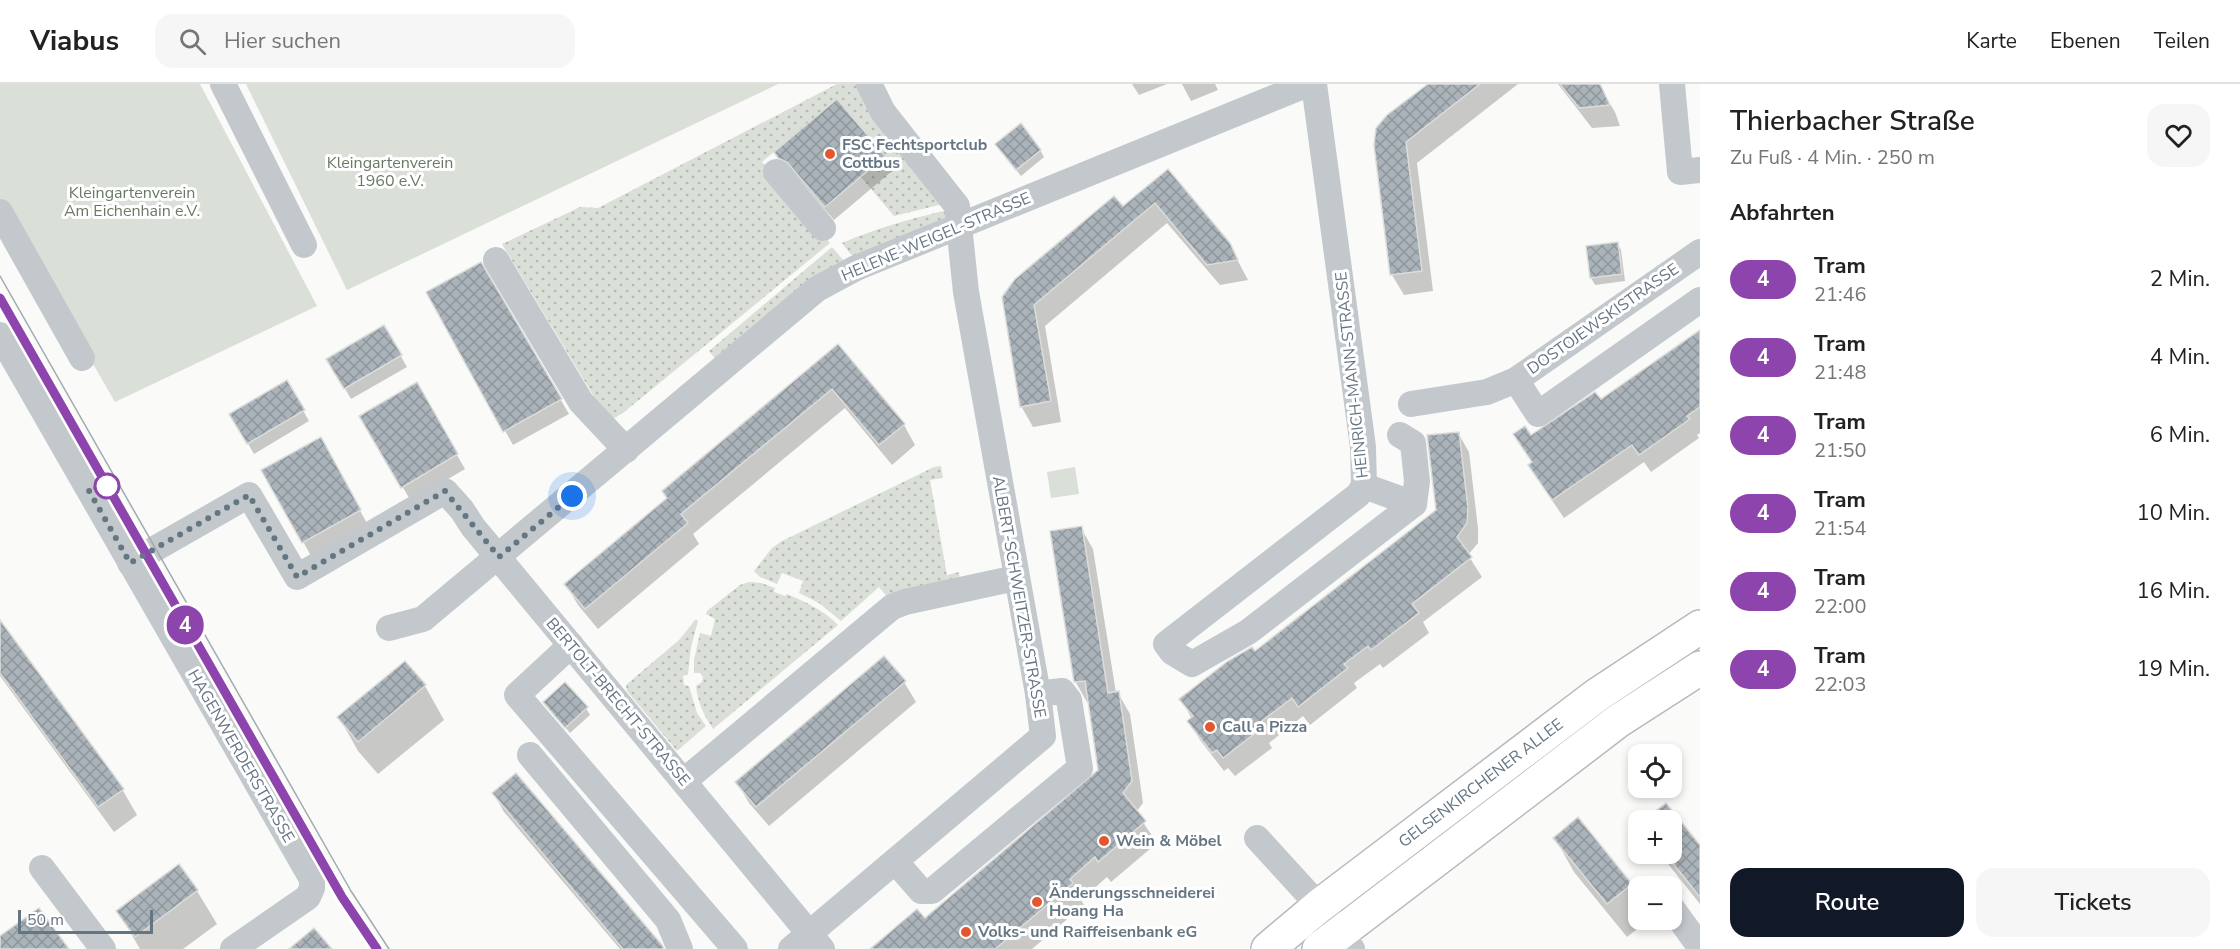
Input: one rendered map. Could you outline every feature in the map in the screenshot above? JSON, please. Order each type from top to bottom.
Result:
[{"type":"main road","name":"GELSENKIRCHENER ALLEE","points":[[1268,949],[1319,906],[1598,695],[1700,627]]},
{"type":"main road","name":"GELSENKIRCHENER ALLEE","points":[[1336,944],[1618,721],[1700,668]]},
{"type":"street","points":[[223,84],[304,245]]},
{"type":"street","name":"ALBERT-SCHWEITZER-STRASSE","points":[[808,944],[895,861],[1043,736],[1038,694],[966,292],[957,206],[883,112],[869,84]]},
{"type":"street","name":"HELENE-WEIGEL-STRASSE","points":[[499,557],[817,289],[856,268],[1308,84]]},
{"type":"street","name":"HEINRICH-MANN-STRASSE","points":[[1248,632],[1192,664],[1172,652],[1166,644],[1358,495],[1364,486],[1363,447],[1314,84]]},
{"type":"street","points":[[1672,84],[1680,172],[1700,170]]},
{"type":"street","points":[[777,172],[823,228]]},
{"type":"street","points":[[0,212],[82,358]]},
{"type":"street","name":"DOSTOJEWSKISTRASSE","points":[[1411,404],[1469,396],[1510,383],[1700,252]]},
{"type":"street","points":[[496,260],[581,402],[626,450]]},
{"type":"street","points":[[1510,383],[1538,414],[1700,300]]},
{"type":"street","points":[[1622,306],[1645,339]]},
{"type":"street","name":"HAGENWERDERSTRASSE","points":[[0,335],[312,879],[312,888],[308,897],[233,949]]},
{"type":"street","points":[[1224,600],[1248,632],[1414,504],[1417,481],[1413,443],[1400,435]]},
{"type":"street","points":[[1364,486],[1414,504]]},
{"type":"street","name":"BERTOLT-BRECHT-STRASSE","points":[[130,563],[249,495],[297,577],[445,491],[684,781],[808,944]]},
{"type":"street","points":[[389,628],[423,619],[499,557]]},
{"type":"street","points":[[1277,559],[1302,591]]},
{"type":"street","points":[[684,781],[892,607],[905,602],[1016,578]]},
{"type":"street","points":[[571,645],[517,695],[735,949]]},
{"type":"street","points":[[895,861],[921,891],[933,891],[1080,768],[1069,700],[1062,691],[1038,694]]},
{"type":"street","points":[[530,755],[668,920],[680,949]]},
{"type":"street","points":[[1257,838],[1319,906],[1336,944]]},
{"type":"street","points":[[42,868],[103,949]]},
{"type":"street","points":[[1682,922],[1700,947]]},
{"type":"green space","name":"Kleingartenverein Am Eichenhain e.V.","points":[[0,84],[200,84],[317,306],[115,402],[0,203]]},
{"type":"green space","name":"Kleingartenverein 1960 e.V.","points":[[246,84],[778,84],[347,290]]},
{"type":"green space","points":[[837,84],[861,84],[947,203],[894,216],[861,177],[885,156],[837,99],[762,162],[830,243],[623,413],[613,419],[605,415],[502,244],[580,207],[598,208]]},
{"type":"green space","points":[[949,210],[951,218],[856,261],[842,243],[895,224]]},
{"type":"green space","points":[[832,247],[845,262],[716,360],[709,351]]},
{"type":"green space","points":[[941,466],[943,478],[930,480],[947,575],[959,572],[960,579],[892,603],[879,587],[841,621],[819,603],[799,593],[803,581],[782,573],[777,584],[760,577],[754,571],[772,548],[782,541],[934,467]]},
{"type":"green space","points":[[1075,467],[1079,494],[1051,498],[1047,472]]},
{"type":"green space","points":[[749,582],[775,588],[774,592],[785,596],[787,594],[807,603],[838,625],[713,729],[706,718],[697,692],[696,686],[702,682],[703,677],[700,673],[694,673],[694,660],[700,633],[711,636],[715,619],[706,614],[707,611],[740,585]]},
{"type":"green space","points":[[696,619],[698,621],[691,647],[688,674],[683,676],[684,685],[689,686],[697,713],[706,726],[677,751],[627,691],[626,685],[679,640]]},
{"type":"building","points":[[1428,84],[1480,84],[1406,142],[1422,271],[1390,275],[1374,145],[1376,128],[1387,115]]},
{"type":"building","points":[[1560,84],[1600,84],[1610,105],[1579,108]]},
{"type":"building","name":"FSC Fechtsportclub Cottbus","points":[[837,99],[885,156],[825,207],[787,162],[778,158],[774,152]]},
{"type":"building","points":[[1021,123],[1041,150],[1016,170],[995,144]]},
{"type":"building","points":[[1168,169],[1230,243],[1238,260],[1207,265],[1155,203],[1034,305],[1051,401],[1020,407],[1002,297],[1015,279],[1114,196],[1123,206]]},
{"type":"building","points":[[1618,242],[1622,274],[1590,278],[1586,246]]},
{"type":"building","points":[[481,262],[562,399],[503,432],[426,292]]},
{"type":"building","points":[[384,325],[402,355],[344,389],[326,359]]},
{"type":"building","points":[[1700,330],[1700,407],[1687,416],[1690,419],[1639,455],[1632,445],[1552,500],[1528,465],[1532,462],[1513,434],[1525,426],[1531,435],[1595,392],[1601,399]]},
{"type":"building","points":[[838,344],[905,424],[879,445],[832,389],[681,514],[688,523],[585,609],[564,584],[667,498],[662,491]]},
{"type":"building","points":[[287,380],[305,410],[247,444],[229,414]]},
{"type":"building","points":[[417,382],[458,454],[401,488],[359,416]]},
{"type":"building","points":[[1459,432],[1468,508],[1467,523],[1457,537],[1472,557],[1412,604],[1419,613],[1371,650],[1368,646],[1344,664],[1348,668],[1298,707],[1292,698],[1258,724],[1262,728],[1223,758],[1217,750],[1212,753],[1187,721],[1193,716],[1179,699],[1228,661],[1252,647],[1255,651],[1436,510],[1427,435]]},
{"type":"building","points":[[321,437],[361,510],[302,543],[261,470]]},
{"type":"building","points":[[1082,526],[1108,693],[1119,691],[1132,781],[1123,793],[1146,821],[1098,862],[1095,857],[1070,879],[1073,883],[995,949],[870,949],[917,909],[925,918],[1098,770],[1085,681],[1074,682],[1050,531]]},
{"type":"building","points":[[0,620],[124,789],[98,807],[0,673]]},
{"type":"building","points":[[884,656],[906,681],[756,807],[735,782]]},
{"type":"building","points":[[405,661],[426,685],[358,742],[337,717]]},
{"type":"building","points":[[565,682],[588,707],[565,728],[543,702]]},
{"type":"building","points":[[516,773],[664,949],[623,949],[492,793]]},
{"type":"building","points":[[1666,803],[1672,810],[1657,810]]},
{"type":"building","points":[[1578,817],[1628,879],[1628,887],[1607,904],[1553,838]]},
{"type":"building","points":[[1682,823],[1700,845],[1700,897],[1673,864],[1682,864]]},
{"type":"building","points":[[179,864],[198,890],[135,937],[116,911]]},
{"type":"building","points":[[39,908],[69,949],[0,949],[0,936]]},
{"type":"building","points":[[314,928],[332,949],[289,949]]},
{"type":"tram line","points":[[0,276],[351,891],[389,949]]},
{"type":"tram line","points":[[0,298],[342,897],[377,949]]},
{"type":"tram line","name":"4","points":[[0,298],[342,897],[377,949]]},
{"type":"place","name":"FSC Fechtsportclub Cottbus","points":[[830,154]]},
{"type":"place","name":"Call a Pizza","points":[[1210,727]]},
{"type":"place","name":"Wein & Möbel","points":[[1104,841]]},
{"type":"place","name":"Änderungsschneiderei Hoang Ha","points":[[1037,902]]},
{"type":"place","name":"Volks- und Raiffeisenbank eG","points":[[966,932]]},
{"type":"route","points":[[107,486],[88,489],[130,563],[249,495],[297,577],[445,491],[499,557],[572,496]]}]
